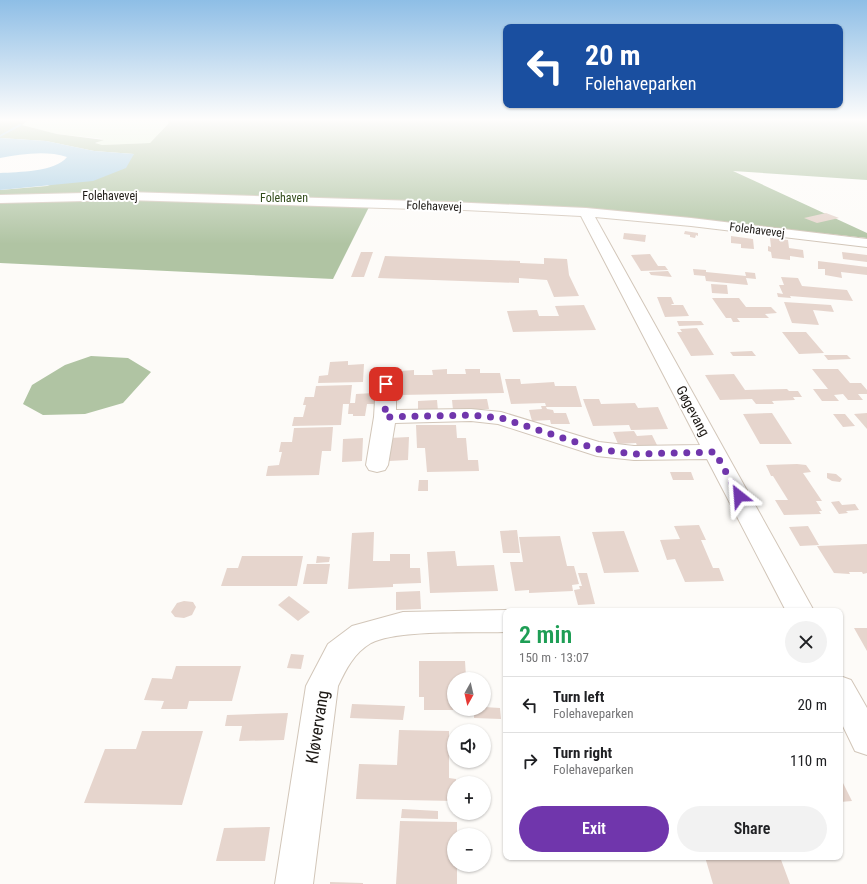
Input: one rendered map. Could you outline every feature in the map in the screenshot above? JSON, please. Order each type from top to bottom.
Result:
[{"type":"street","name":"Folehavevej","points":[[0,199],[127,196],[449,206],[586,212],[807,233],[867,243]]},
{"type":"street","name":"Gøgevang","points":[[586,212],[798,608]]},
{"type":"street","points":[[377,465],[385,417],[386,384]]},
{"type":"street","points":[[385,417],[471,415],[501,418],[597,449],[634,454],[715,452]]},
{"type":"street","name":"Kløvervang","points":[[294,884],[322,686],[339,653],[362,634],[403,623],[503,621]]},
{"type":"street","points":[[843,695],[867,740]]},
{"type":"green space","name":"Folehaven","points":[[114,161],[867,161],[867,180],[733,171],[867,233],[867,238],[636,213],[544,206],[372,201],[333,279],[0,263],[0,190],[47,186]]},
{"type":"green space","points":[[91,356],[128,358],[151,372],[123,403],[85,414],[43,415],[23,404],[32,385],[65,365]]},
{"type":"water","points":[[130,161],[126,168],[93,181],[0,190],[0,173],[36,170],[54,166],[61,162]]},
{"type":"building","points":[[826,213],[839,218],[817,223],[804,218]]},
{"type":"building","points":[[685,231],[698,233],[698,236],[696,235],[695,238],[690,237],[690,235],[684,234]]},
{"type":"building","points":[[624,233],[646,235],[645,242],[623,239]]},
{"type":"building","points":[[731,236],[753,239],[754,249],[741,248],[741,244],[731,243]]},
{"type":"building","points":[[770,238],[788,240],[789,248],[803,250],[804,258],[790,256],[790,260],[772,258],[771,252],[768,251],[768,246],[771,247]]},
{"type":"building","points":[[361,252],[373,252],[364,277],[351,277]]},
{"type":"building","points":[[842,252],[867,255],[867,262],[843,259]]},
{"type":"building","points":[[650,254],[658,266],[665,266],[668,270],[641,271],[631,255]]},
{"type":"building","points":[[385,256],[520,261],[520,263],[544,264],[544,258],[567,259],[569,275],[579,296],[554,297],[547,280],[519,278],[519,283],[378,278]]},
{"type":"building","points":[[818,261],[867,267],[867,275],[841,272],[842,278],[825,275],[825,269],[818,269]]},
{"type":"building","points":[[693,269],[706,270],[706,272],[746,276],[745,272],[755,273],[756,279],[746,278],[748,285],[706,281],[705,276],[694,275]]},
{"type":"building","points":[[668,271],[672,277],[651,275],[649,272]]},
{"type":"building","points":[[781,277],[798,278],[802,286],[847,290],[853,301],[790,296],[791,298],[778,297],[777,293],[783,294],[779,285],[784,285]]},
{"type":"building","points":[[711,284],[727,285],[728,294],[712,293]]},
{"type":"building","points":[[657,297],[671,297],[674,304],[671,304],[683,305],[689,316],[665,317]]},
{"type":"building","points":[[712,298],[739,298],[746,307],[771,307],[777,313],[765,314],[769,318],[737,318],[740,322],[733,322],[731,318],[726,318]]},
{"type":"building","points":[[784,302],[831,305],[834,312],[813,310],[819,325],[792,323]]},
{"type":"building","points":[[584,305],[596,330],[513,332],[507,311],[537,310],[539,316],[559,316],[555,306]]},
{"type":"building","points":[[677,321],[701,321],[704,325],[679,326]]},
{"type":"building","points":[[697,328],[714,355],[691,356],[677,332],[682,332],[680,329]]},
{"type":"building","points":[[782,332],[806,332],[824,353],[799,354]]},
{"type":"building","points":[[752,351],[756,356],[733,356],[730,352]]},
{"type":"building","points":[[824,355],[847,355],[851,359],[828,360]]},
{"type":"building","points":[[348,361],[348,365],[364,364],[363,382],[318,383],[319,376],[328,375],[330,362]]},
{"type":"building","points":[[447,369],[447,374],[466,374],[465,369],[480,369],[480,373],[500,373],[504,393],[400,395],[400,371],[414,370],[414,375],[433,375],[432,370]]},
{"type":"building","points":[[812,369],[838,369],[850,383],[861,383],[867,390],[867,394],[858,394],[863,400],[848,400],[843,394],[834,395],[839,401],[822,401],[813,389],[828,389]]},
{"type":"building","points":[[394,372],[394,381],[370,382],[370,373]]},
{"type":"building","points":[[734,374],[745,390],[787,389],[789,391],[798,391],[802,397],[793,397],[795,400],[772,401],[774,404],[756,404],[752,399],[720,400],[705,375]]},
{"type":"building","points":[[505,379],[520,379],[521,384],[554,382],[555,386],[576,386],[582,407],[546,407],[547,409],[553,410],[554,413],[566,413],[570,424],[551,424],[550,420],[532,421],[529,410],[542,409],[541,406],[546,406],[545,403],[511,404]]},
{"type":"building","points":[[352,385],[350,403],[355,403],[356,394],[374,393],[374,404],[367,404],[365,416],[353,416],[353,414],[348,414],[349,404],[343,404],[341,425],[292,426],[294,417],[303,417],[306,405],[303,405],[305,397],[314,397],[316,386]]},
{"type":"building","points":[[487,399],[489,409],[453,410],[452,400]]},
{"type":"building","points":[[583,399],[599,399],[601,404],[635,403],[638,408],[658,407],[668,429],[631,430],[629,425],[593,426]]},
{"type":"building","points":[[437,400],[438,411],[418,411],[418,401]]},
{"type":"building","points":[[772,413],[792,444],[760,444],[743,414]]},
{"type":"building","points":[[867,413],[867,429],[854,414]]},
{"type":"building","points":[[833,414],[845,414],[855,426],[843,427]]},
{"type":"building","points":[[416,425],[456,425],[457,438],[466,438],[468,460],[478,460],[479,471],[427,472],[425,448],[417,448]]},
{"type":"building","points":[[333,427],[331,451],[322,451],[319,475],[266,476],[268,466],[279,465],[282,452],[279,452],[281,442],[292,442],[294,428]]},
{"type":"building","points":[[634,431],[637,436],[652,435],[658,447],[638,448],[636,443],[618,444],[613,432]]},
{"type":"building","points":[[409,437],[408,460],[389,461],[389,438]]},
{"type":"building","points":[[363,438],[362,461],[342,462],[343,439]]},
{"type":"building","points":[[766,465],[806,465],[811,472],[803,473],[822,501],[816,501],[822,511],[819,511],[821,514],[784,515],[775,500],[788,500],[773,476],[771,476]]},
{"type":"building","points":[[670,472],[691,472],[694,480],[673,480]]},
{"type":"building","points":[[827,473],[836,474],[842,479],[840,482],[832,481],[827,478]]},
{"type":"building","points":[[419,480],[428,480],[428,491],[418,491]]},
{"type":"building","points":[[839,501],[842,505],[855,504],[859,510],[846,511],[848,513],[839,514],[831,502]]},
{"type":"building","points":[[699,525],[706,540],[701,540],[713,568],[719,568],[724,581],[685,582],[675,559],[667,560],[660,540],[680,539],[674,526]]},
{"type":"building","points":[[808,526],[819,545],[800,546],[789,527]]},
{"type":"building","points":[[517,530],[520,553],[503,553],[500,531]]},
{"type":"building","points":[[624,531],[639,572],[604,573],[592,532]]},
{"type":"building","points":[[374,532],[373,561],[390,561],[390,554],[410,554],[410,568],[420,568],[421,583],[393,584],[393,587],[348,589],[352,533]]},
{"type":"building","points":[[560,536],[567,566],[574,566],[579,584],[572,585],[573,591],[529,593],[529,590],[515,591],[510,562],[523,562],[519,537]]},
{"type":"building","points":[[867,544],[867,573],[863,574],[862,572],[849,572],[850,574],[834,573],[817,546]]},
{"type":"building","points":[[455,551],[457,566],[494,565],[498,591],[430,593],[427,552]]},
{"type":"building","points":[[242,556],[303,556],[297,586],[221,586],[227,568],[238,568]]},
{"type":"building","points":[[317,556],[330,557],[329,562],[316,563]]},
{"type":"building","points":[[307,564],[330,564],[327,584],[303,584]]},
{"type":"building","points":[[578,573],[587,573],[595,604],[578,605],[574,590],[580,589],[579,586],[582,586]]},
{"type":"building","points":[[420,591],[421,609],[396,610],[396,592]]},
{"type":"building","points":[[289,596],[310,612],[298,621],[278,605]]},
{"type":"building","points":[[184,601],[193,602],[196,607],[192,615],[184,618],[175,617],[171,612],[177,603]]},
{"type":"building","points":[[854,628],[867,628],[867,651]]},
{"type":"building","points":[[291,654],[304,655],[301,669],[287,668]]},
{"type":"building","points":[[419,661],[465,661],[466,672],[447,672],[447,710],[424,710],[424,697],[419,697]]},
{"type":"building","points":[[176,666],[241,666],[232,701],[189,701],[187,709],[161,709],[164,701],[144,700],[152,678],[172,679]]},
{"type":"building","points":[[352,704],[405,706],[403,720],[350,718]]},
{"type":"building","points":[[491,707],[500,708],[501,719],[474,718],[474,716],[491,716]]},
{"type":"building","points":[[288,713],[284,740],[239,741],[242,726],[225,726],[227,715]]},
{"type":"building","points":[[399,730],[447,731],[447,768],[449,768],[449,776],[447,776],[447,801],[356,799],[359,764],[397,765]]},
{"type":"building","points":[[142,731],[203,731],[182,805],[84,803],[105,749],[136,749]]},
{"type":"building","points":[[843,783],[852,801],[843,802]]},
{"type":"building","points":[[402,809],[438,811],[438,819],[401,818]]},
{"type":"building","points":[[400,821],[457,822],[457,828],[447,828],[447,872],[457,872],[457,884],[396,884]]},
{"type":"building","points":[[270,827],[265,861],[216,861],[224,828]]},
{"type":"building","points":[[706,860],[781,860],[790,884],[713,884]]},
{"type":"building","points":[[330,882],[363,883],[363,884],[330,884]]},
{"type":"route","points":[[386,384],[385,417],[471,415],[501,418],[597,449],[634,454],[715,452],[739,496]]}]
